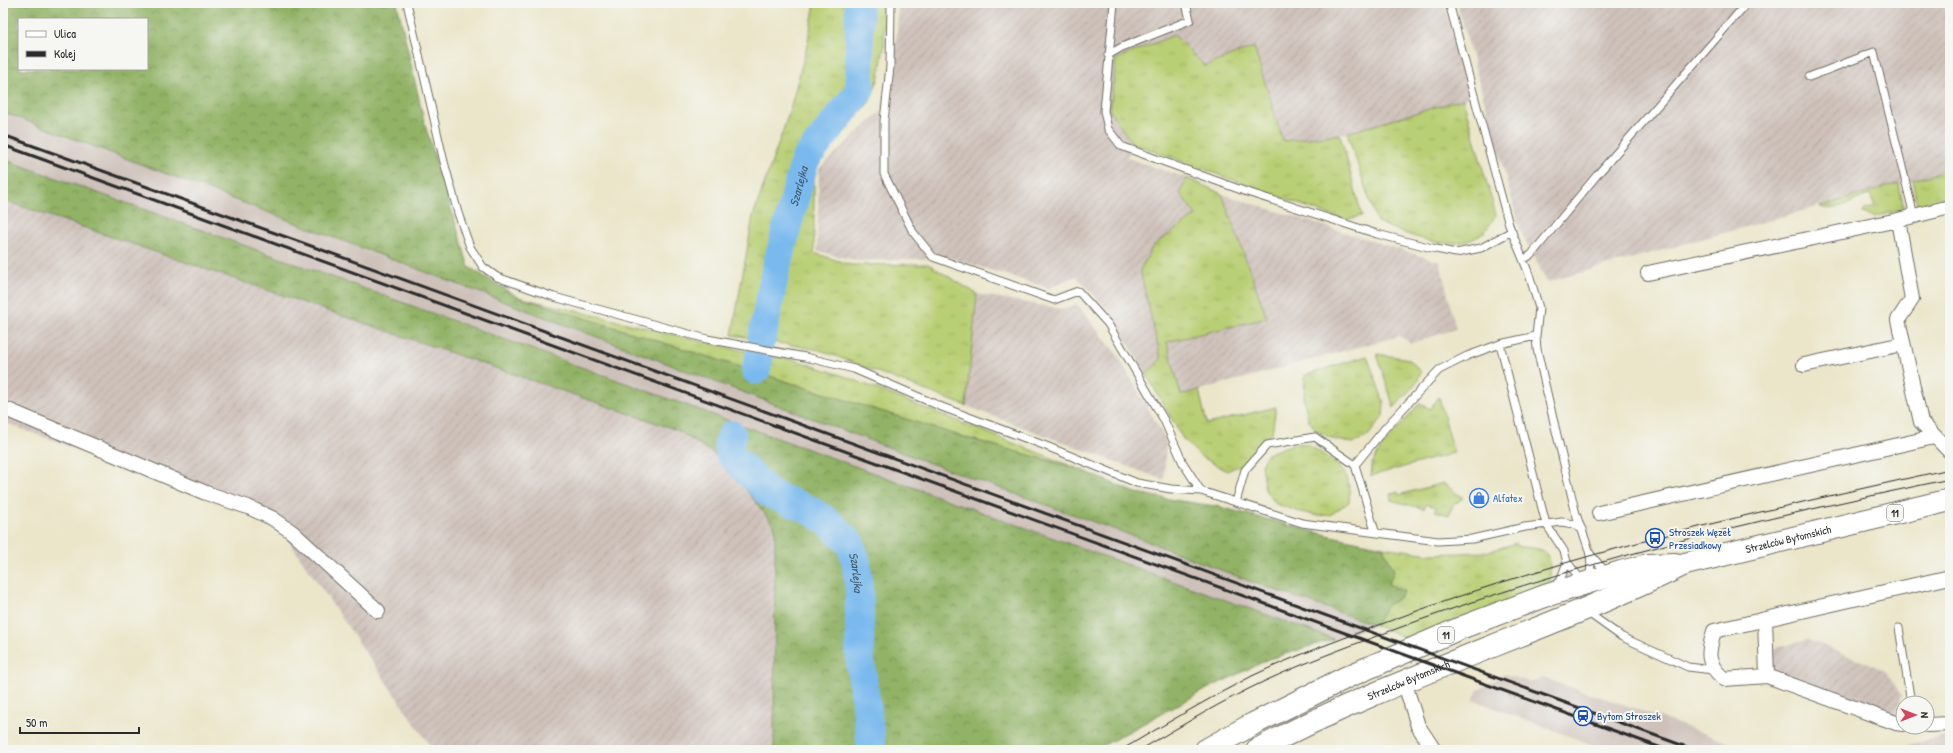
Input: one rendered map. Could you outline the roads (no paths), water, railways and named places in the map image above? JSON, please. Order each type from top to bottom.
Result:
[{"type":"highway","name":"Strzelców Bytomskich","points":[[1257,750],[1292,731],[1360,699],[1404,681],[1594,594],[1648,565],[1685,564],[1950,500]]},
{"type":"highway","name":"11","points":[[1206,750],[1253,724],[1347,677],[1463,627],[1545,596],[1594,594]]},
{"type":"street","points":[[1648,273],[1898,220],[1950,207]]},
{"type":"street","points":[[1898,220],[1912,299],[1898,320],[1903,344],[1921,422],[1950,452]]},
{"type":"street","points":[[1804,365],[1903,344]]},
{"type":"street","points":[[3,408],[206,493],[248,507],[272,518],[292,532],[378,611]]},
{"type":"street","points":[[1599,513],[1934,437]]},
{"type":"street","points":[[1895,723],[1767,676],[1724,679],[1713,670],[1709,651],[1714,631],[1950,577]]},
{"type":"street","points":[[1765,619],[1767,676]]},
{"type":"street","points":[[1404,681],[1418,726],[1434,750]]},
{"type":"street","points":[[1935,725],[1950,724]]},
{"type":"lane","points":[[406,3],[444,162],[458,213],[470,247],[483,268],[497,277],[554,297],[707,339],[805,357],[854,369],[942,407],[1046,446],[1137,483],[1171,489],[1201,491],[1302,523],[1375,531],[1408,537],[1445,540],[1472,539],[1562,522],[1573,524],[1583,530]]},
{"type":"lane","points":[[891,3],[890,67],[884,121],[884,174],[913,232],[933,257],[1054,300],[1078,291],[1112,330],[1164,420],[1182,463],[1201,491]]},
{"type":"lane","points":[[1114,3],[1104,111],[1108,129],[1121,146],[1244,190],[1377,234],[1436,249],[1456,253],[1481,248],[1512,232]]},
{"type":"lane","points":[[1108,55],[1122,47],[1190,20],[1186,3]]},
{"type":"lane","points":[[1449,3],[1512,232],[1524,259],[1539,308],[1536,336],[1538,354],[1576,513],[1591,555],[1591,571],[1594,594]]},
{"type":"lane","points":[[1524,259],[1531,255],[1597,175],[1747,3]]},
{"type":"lane","points":[[1809,77],[1874,52],[1914,216]]},
{"type":"lane","points":[[1355,465],[1386,427],[1439,370],[1466,356],[1500,344],[1536,336]]},
{"type":"lane","points":[[1500,344],[1546,524],[1564,551],[1567,562],[1594,594],[1622,637],[1688,667],[1713,670]]},
{"type":"lane","points":[[1236,502],[1245,470],[1267,445],[1315,437],[1355,465],[1375,531]]},
{"type":"lane","points":[[1591,555],[1603,569],[1594,594]]},
{"type":"lane","points":[[1545,596],[1560,582],[1567,562]]},
{"type":"lane","points":[[1899,628],[1910,695]]},
{"type":"waterway","name":"Szarlejka","points":[[762,338],[776,268],[805,160],[860,90],[859,3]]},
{"type":"waterway","name":"Szarlejka","points":[[756,370],[759,358]]},
{"type":"waterway","name":"Szarlejka","points":[[732,435],[728,445],[730,454],[770,494],[808,509],[830,523],[850,543],[856,561],[859,586],[860,658],[872,750]]},
{"type":"tram line","points":[[1121,750],[1186,712],[1269,668],[1336,641],[1456,597],[1595,554],[1666,535],[1950,469]]},
{"type":"tram line","points":[[1140,750],[1217,705],[1265,681],[1339,650],[1454,608],[1524,585],[1664,545],[1807,510],[1950,479]]},
{"type":"railway","points":[[3,135],[1695,750]]},
{"type":"railway","points":[[3,145],[1667,750]]},
{"type":"place","name":"Alfatex","points":[[1479,498]]},
{"type":"place","name":"Stroszek Węzeł Przesiadkowy","points":[[1655,538]]},
{"type":"place","name":"Bytom Stroszek","points":[[1583,716]]}]
